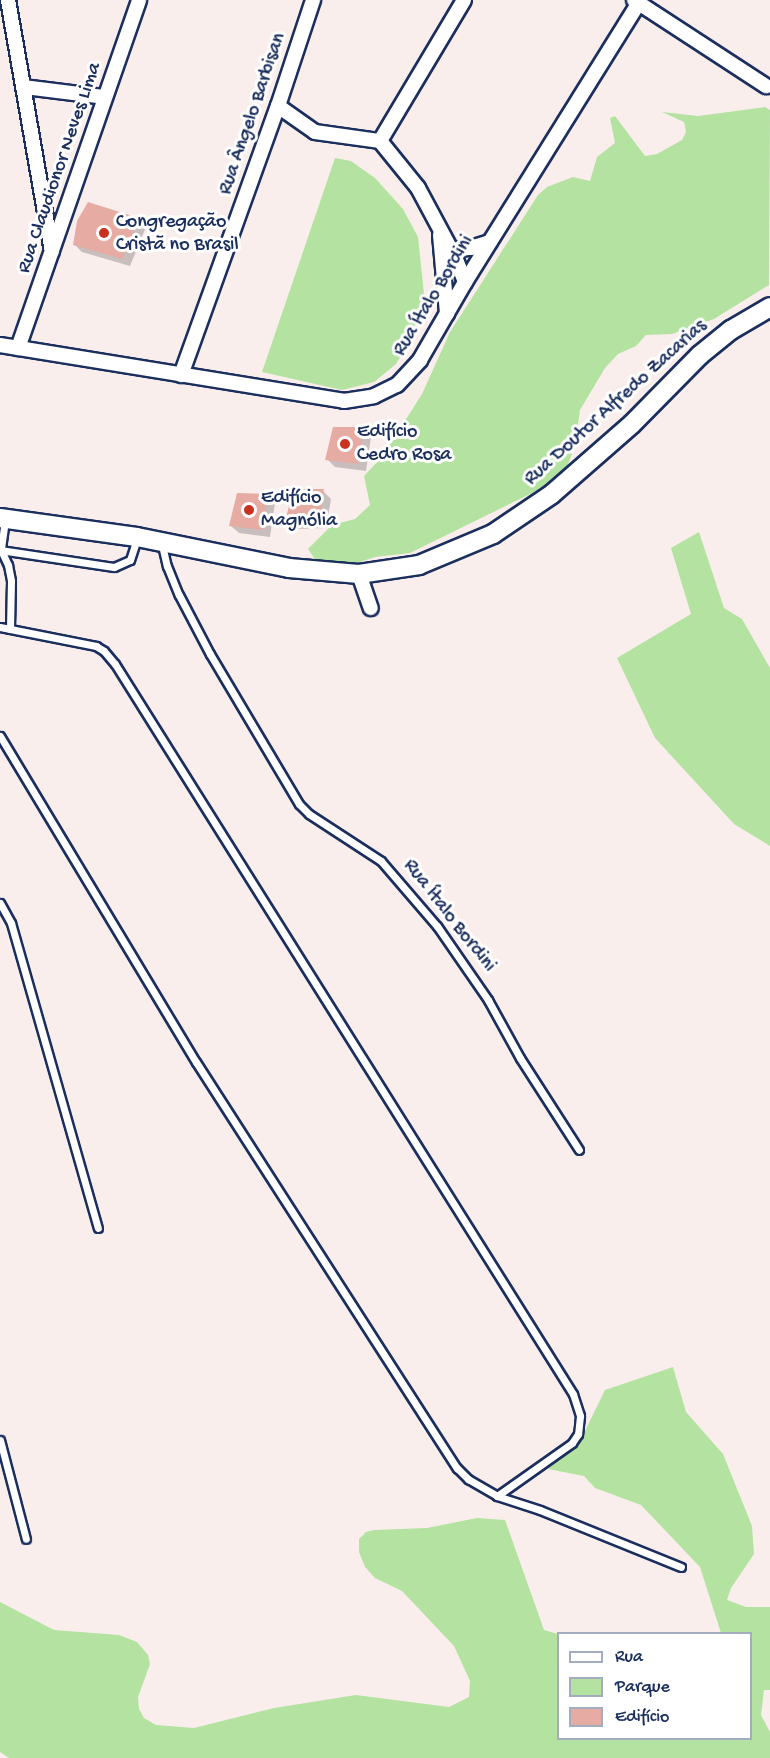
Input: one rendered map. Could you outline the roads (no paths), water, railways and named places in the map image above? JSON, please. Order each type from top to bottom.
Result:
[{"type":"street","points":[[8,0],[53,254]]},
{"type":"street","name":"Rua Claudionor Neves Lima","points":[[18,348],[53,254],[104,97],[139,0]]},
{"type":"street","name":"Rua Ângelo Barbisan","points":[[181,375],[278,106],[313,0]]},
{"type":"street","points":[[380,141],[464,0]]},
{"type":"street","points":[[637,1],[765,86]]},
{"type":"street","name":"Rua Ítalo Bordini","points":[[0,345],[344,401],[374,396],[397,385],[410,373],[447,314],[637,1]]},
{"type":"street","points":[[24,87],[104,97]]},
{"type":"street","points":[[278,106],[315,132],[380,141],[418,188],[465,282]]},
{"type":"street","points":[[440,233],[447,314]]},
{"type":"street","points":[[451,250],[471,248],[490,242]]},
{"type":"street","name":"Rua Doutor Alfredo Zacarias","points":[[3,518],[138,537],[289,568],[359,574],[419,565],[493,534],[552,494],[632,424],[700,355],[731,330],[770,307]]},
{"type":"street","points":[[359,574],[371,608]]},
{"type":"lane","points":[[3,518],[0,550],[8,565],[11,581],[10,629]]},
{"type":"lane","points":[[0,550],[114,567],[130,560],[138,537]]},
{"type":"lane","name":"Rua Ítalo Bordini","points":[[162,542],[167,567],[179,596],[210,654],[299,804],[309,814],[381,861],[437,926],[488,1000],[520,1058],[579,1150]]},
{"type":"lane","points":[[0,627],[96,646],[115,664],[573,1394],[580,1416],[578,1434],[572,1443],[497,1496]]},
{"type":"lane","points":[[0,736],[196,1062],[458,1468],[468,1479],[497,1496],[540,1510],[681,1567]]},
{"type":"lane","points":[[0,903],[11,923],[98,1228]]},
{"type":"lane","points":[[0,1440],[26,1539]]},
{"type":"place","name":"Congregação Cristã no Brasil","points":[[104,233]]},
{"type":"place","name":"Edifício Cedro Rosa","points":[[345,444]]},
{"type":"place","name":"Edifício Magnólia","points":[[249,510]]}]
